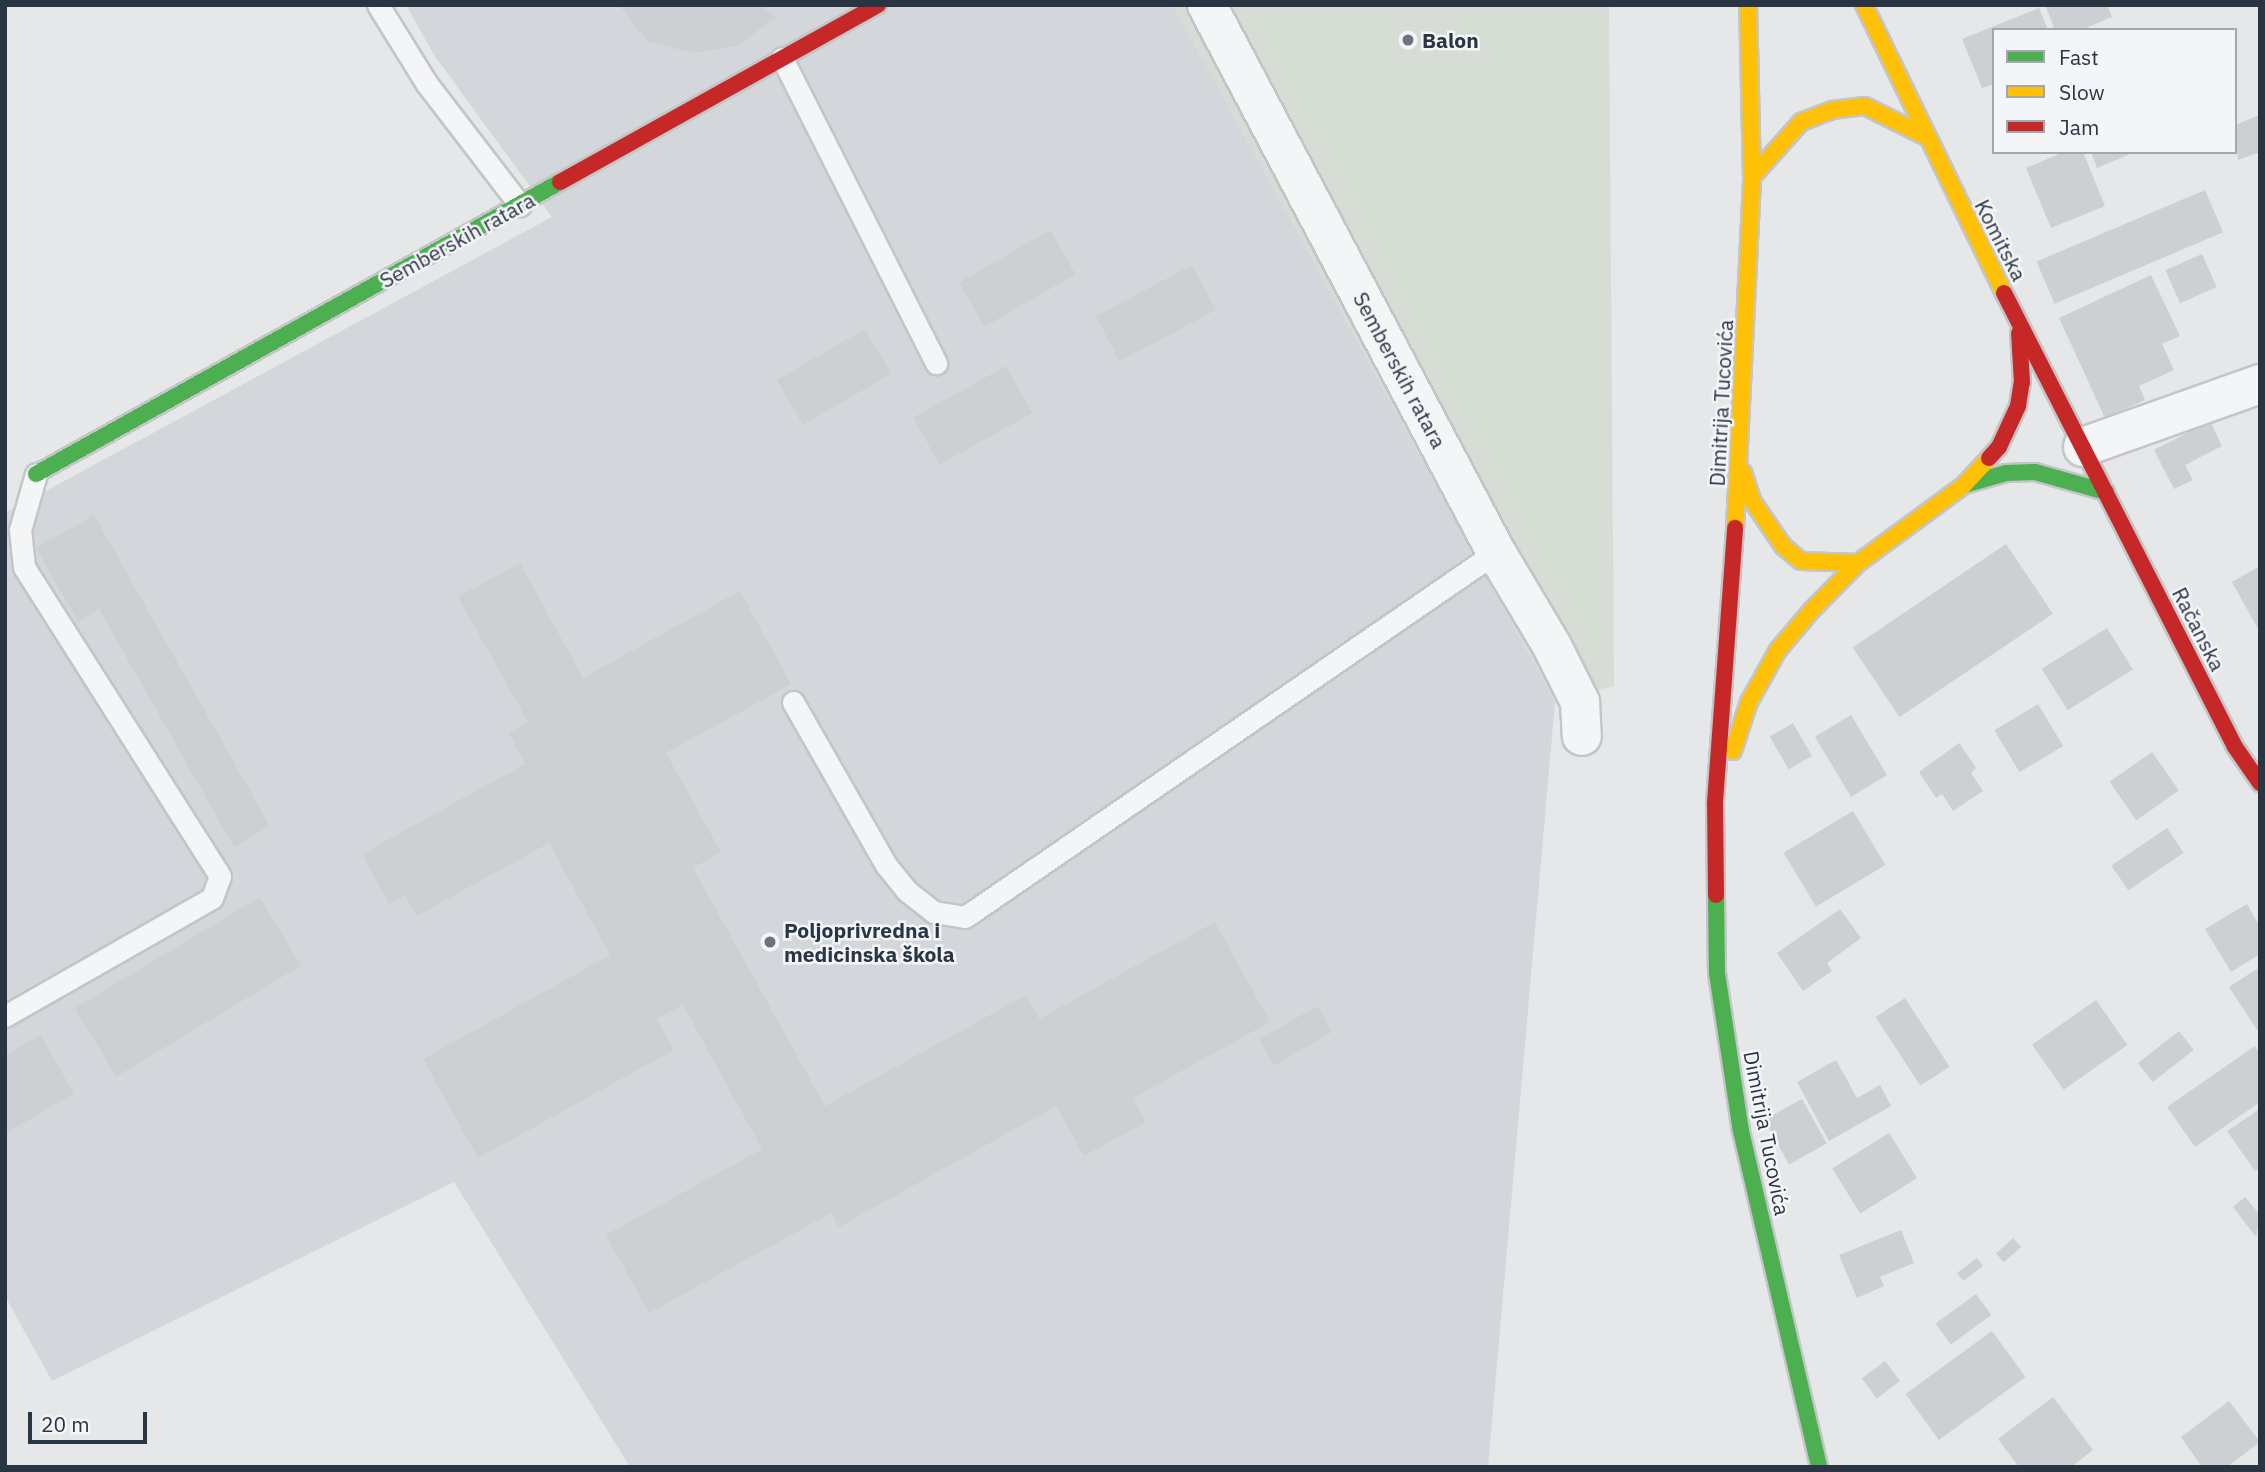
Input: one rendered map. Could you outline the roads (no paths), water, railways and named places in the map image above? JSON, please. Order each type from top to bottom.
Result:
[{"type":"main road","name":"Semberskih ratara","points":[[36,474],[878,5]]},
{"type":"main road","name":"Dimitrija Tucovića","points":[[1748,5],[1752,177],[1740,462],[1715,802],[1717,973],[1739,1118],[1819,1467]]},
{"type":"main road","name":"Komitska","points":[[1864,5],[1924,136],[2106,492]]},
{"type":"main road","points":[[1752,177],[1801,122],[1832,110],[1865,106],[1924,136]]},
{"type":"main road","name":"Dimitrija Tucovića","points":[[1715,802],[1749,702],[1777,650],[1858,563],[1964,485],[1999,447],[2018,406],[2022,383],[2017,319]]},
{"type":"main road","points":[[1740,462],[1753,502],[1783,546],[1801,561],[1827,565],[1858,563]]},
{"type":"main road","name":"Dimitrija Tucovića","points":[[1964,485],[2006,473],[2035,472],[2106,492]]},
{"type":"main road","name":"Račanska","points":[[2106,492],[2235,747],[2260,783]]},
{"type":"street","name":"Semberskih ratara","points":[[1207,5],[1496,552],[1580,702],[1582,736]]},
{"type":"street","points":[[2083,447],[2260,384]]},
{"type":"lane","points":[[378,5],[427,84],[520,205]]},
{"type":"lane","points":[[782,58],[936,363]]},
{"type":"lane","points":[[5,1016],[212,898],[219,876],[24,568],[20,530],[36,474]]},
{"type":"lane","points":[[793,702],[886,865],[906,891],[934,912],[965,917],[1496,552]]},
{"type":"place","name":"Balon","points":[[1408,40]]},
{"type":"place","name":"Poljoprivredna i medicinska škola","points":[[770,942]]}]
